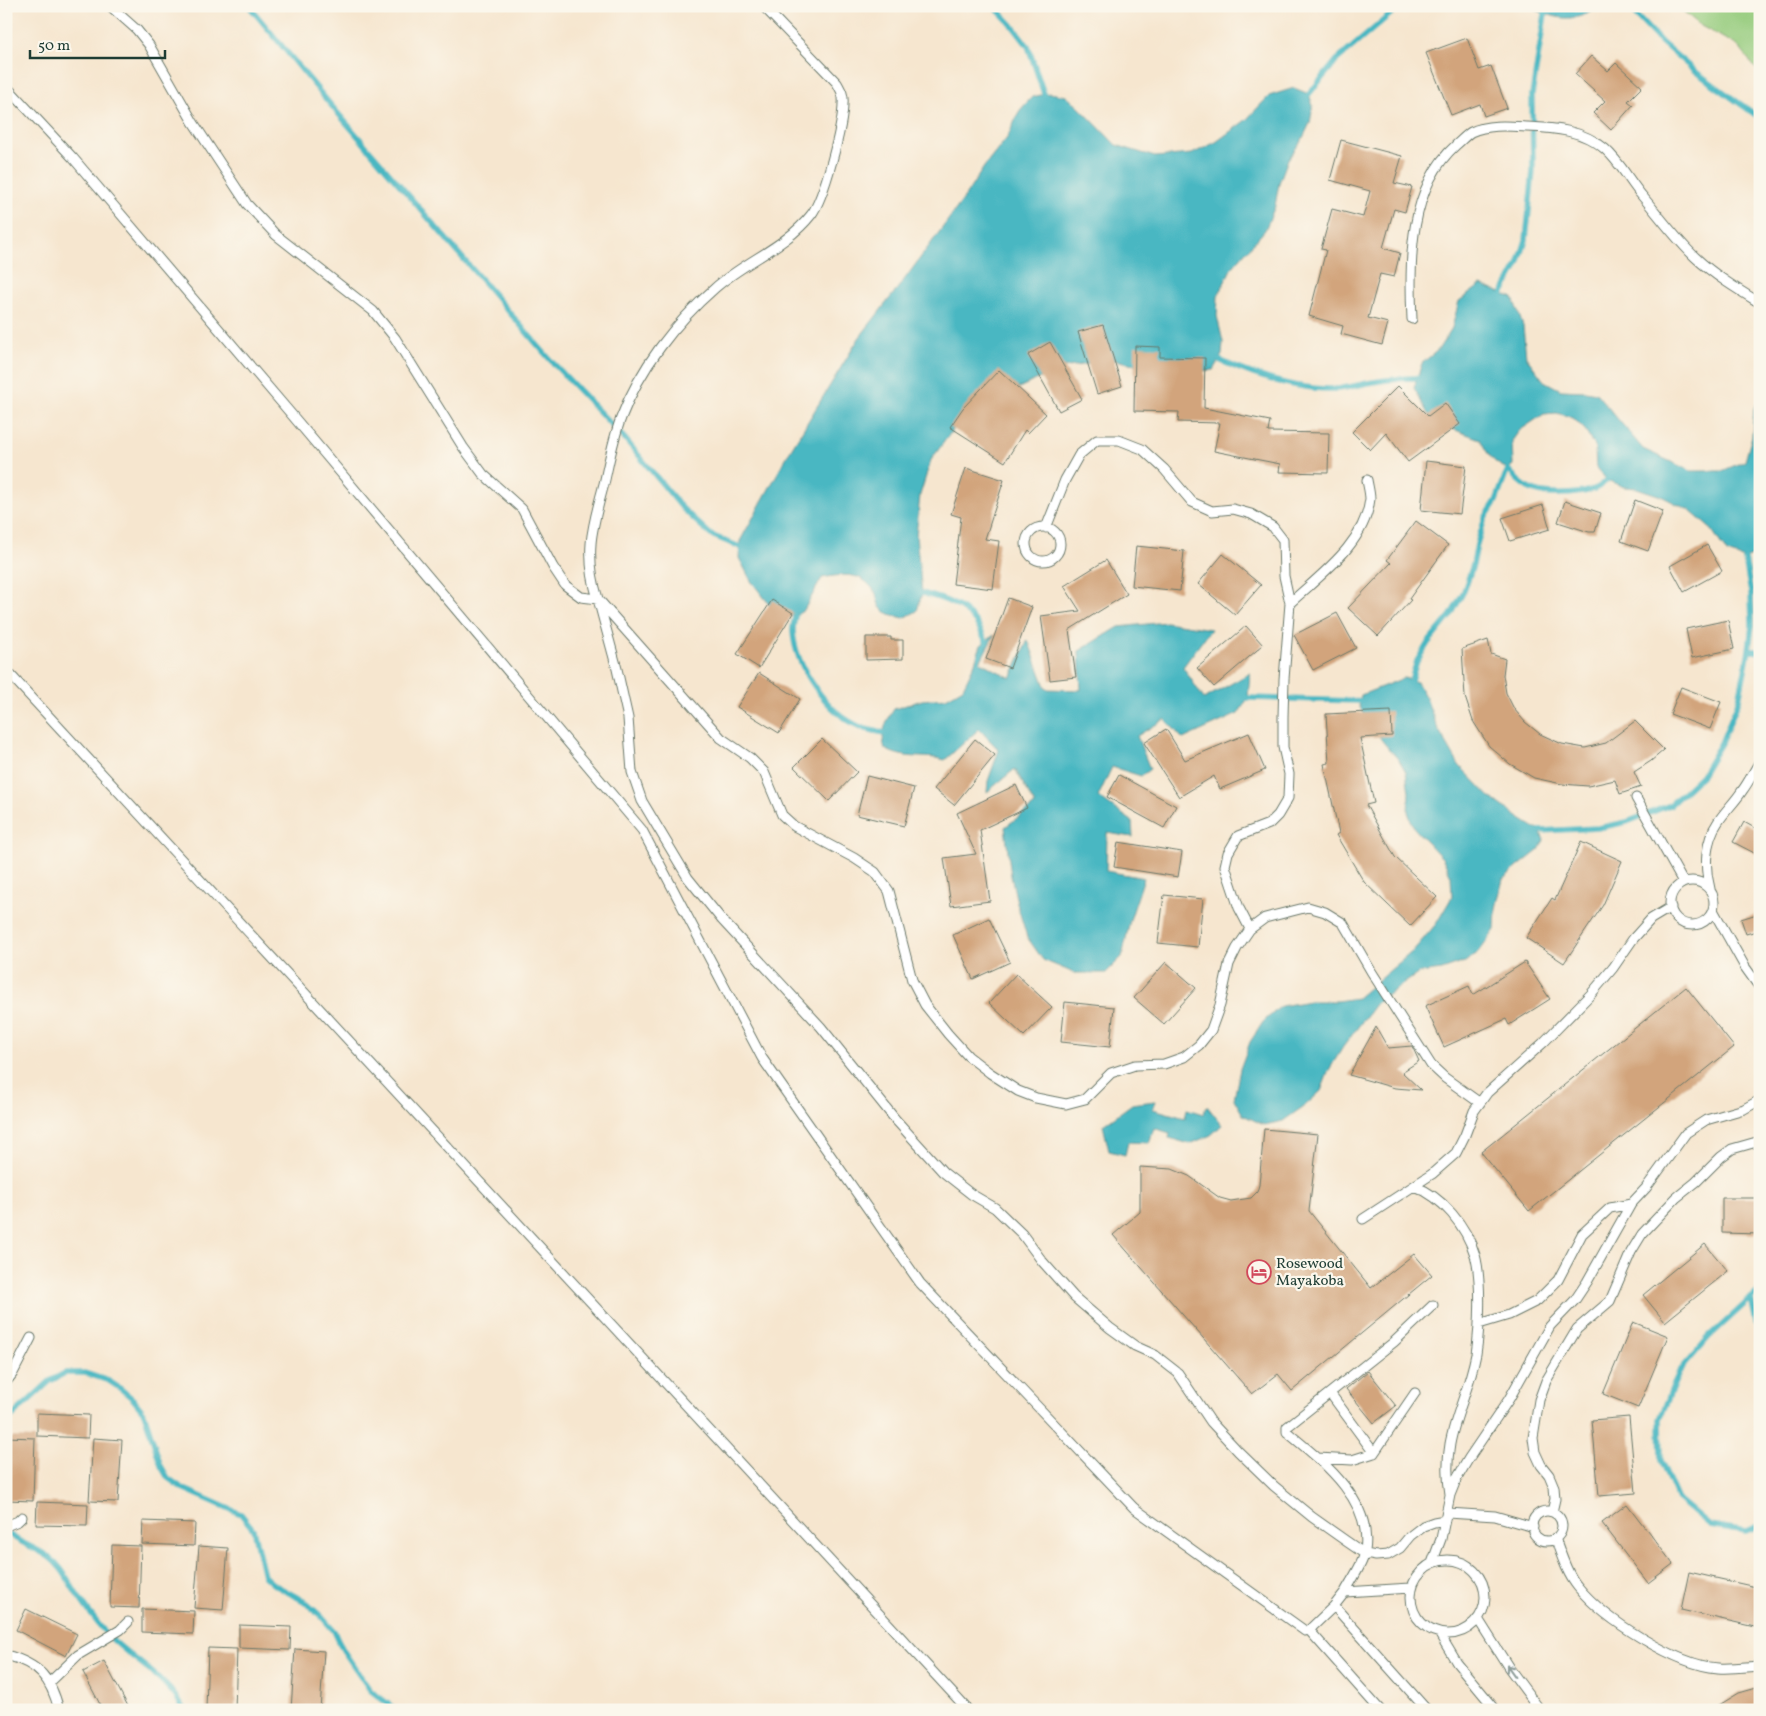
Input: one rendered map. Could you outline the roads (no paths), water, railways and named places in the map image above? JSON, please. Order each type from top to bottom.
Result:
[{"type":"lane","points":[[110,6],[137,30],[149,45],[193,122],[248,204],[276,235],[373,311],[395,338],[468,454],[484,474],[522,509],[565,586],[581,596],[598,599],[721,738],[750,758],[764,772],[782,814],[794,826],[854,858],[875,872],[890,890],[912,980],[925,1005],[968,1056],[990,1074],[1018,1091],[1036,1098],[1066,1104],[1085,1099],[1111,1073],[1135,1065],[1164,1064],[1184,1057],[1199,1045],[1211,1030],[1220,1005],[1229,964],[1250,929],[1266,918],[1308,907],[1325,912],[1343,923],[1431,1065],[1445,1078],[1480,1103]]},
{"type":"lane","points":[[763,6],[837,83],[843,93],[844,105],[825,185],[812,214],[797,231],[722,282],[690,311],[667,338],[645,370],[620,421],[591,537],[590,562],[593,582],[617,669],[628,718],[632,772],[642,800],[688,878],[722,920],[821,1027],[894,1119],[943,1172],[971,1194],[996,1208],[1022,1234],[1042,1261],[1074,1297],[1110,1328],[1136,1346],[1155,1355],[1178,1374],[1211,1422],[1274,1486],[1312,1517],[1365,1554],[1376,1556],[1388,1555],[1400,1548],[1410,1536],[1423,1526],[1447,1516],[1495,1516],[1533,1527]]},
{"type":"lane","points":[[6,86],[73,158],[642,830],[762,1058],[920,1283],[1134,1508],[1305,1631],[1309,1630],[1334,1606],[1344,1592],[1365,1554],[1366,1533],[1361,1511],[1345,1488],[1318,1458],[1287,1432],[1287,1428],[1394,1342],[1433,1305]]},
{"type":"lane","points":[[1412,319],[1412,256],[1417,217],[1428,182],[1447,153],[1470,133],[1501,125],[1545,127],[1584,135],[1606,150],[1638,191],[1695,256],[1724,281],[1760,303]]},
{"type":"lane","points":[[1046,528],[1065,480],[1079,455],[1097,440],[1119,440],[1142,449],[1164,469],[1192,502],[1212,511],[1233,510],[1251,514],[1273,527],[1283,540],[1284,576],[1290,603],[1283,711],[1283,747],[1288,774],[1288,798],[1278,815],[1269,824],[1238,836],[1228,853],[1225,866],[1239,908],[1250,929]]},
{"type":"lane","points":[[1290,603],[1330,568],[1349,546],[1363,522],[1370,499],[1367,480]]},
{"type":"lane","points":[[6,670],[968,1710]]},
{"type":"lane","points":[[1710,889],[1698,881],[1683,882],[1672,893],[1671,907],[1678,919],[1690,924],[1704,922],[1713,910],[1715,903],[1707,877],[1707,852],[1711,833],[1718,820],[1743,791],[1760,761]]},
{"type":"lane","points":[[1638,801],[1683,882]]},
{"type":"lane","points":[[1363,1219],[1432,1174],[1456,1153],[1474,1111],[1487,1093],[1543,1043],[1591,994],[1613,968],[1633,939],[1651,919],[1671,907]]},
{"type":"lane","points":[[1713,910],[1745,967],[1760,988]]},
{"type":"lane","points":[[1432,1563],[1447,1516],[1450,1495],[1456,1480],[1509,1399],[1550,1326],[1575,1300],[1588,1282],[1631,1204],[1646,1188],[1686,1134],[1706,1120],[1744,1109],[1760,1100]]},
{"type":"lane","points":[[1552,1512],[1555,1499],[1554,1487],[1535,1452],[1533,1438],[1539,1400],[1546,1381],[1577,1329],[1610,1301],[1617,1290],[1632,1252],[1642,1234],[1721,1157],[1732,1149],[1760,1140]]},
{"type":"lane","points":[[1414,1186],[1426,1190],[1463,1227],[1475,1256],[1479,1284],[1479,1324],[1476,1354],[1449,1444],[1447,1475],[1450,1495]]},
{"type":"lane","points":[[1479,1324],[1509,1315],[1537,1301],[1558,1280],[1582,1234],[1610,1208],[1631,1204]]},
{"type":"lane","points":[[6,1382],[13,1373],[31,1338]]},
{"type":"lane","points":[[1330,1393],[1374,1453]]},
{"type":"lane","points":[[1318,1458],[1352,1460],[1374,1453],[1415,1393]]},
{"type":"lane","points":[[1542,1512],[1552,1512],[1560,1517],[1562,1527],[1555,1538],[1541,1539],[1534,1532],[1535,1518],[1542,1512]]},
{"type":"lane","points":[[8,1526],[22,1517]]},
{"type":"lane","points":[[1555,1538],[1577,1586],[1598,1606],[1626,1627],[1669,1654],[1694,1663],[1717,1668],[1760,1666]]},
{"type":"lane","points":[[1456,1560],[1467,1565],[1477,1573],[1483,1584],[1485,1596],[1483,1608],[1478,1619],[1470,1626],[1450,1634],[1439,1633],[1428,1628],[1420,1621],[1412,1606],[1412,1588],[1422,1569],[1432,1563],[1456,1560]]},
{"type":"lane","points":[[1344,1592],[1412,1588]]},
{"type":"lane","points":[[1334,1606],[1427,1710]]},
{"type":"lane","points":[[1478,1619],[1509,1668],[1540,1710]]},
{"type":"lane","points":[[49,1683],[78,1655],[120,1630],[128,1622]]},
{"type":"lane","points":[[1309,1630],[1380,1710]]},
{"type":"lane","points":[[1439,1633],[1462,1668],[1496,1710]]},
{"type":"lane","points":[[6,1655],[30,1666],[45,1676],[54,1691],[58,1710]]},
{"type":"water","points":[[1528,6],[1599,6],[1581,16],[1564,18],[1547,14]]},
{"type":"water","points":[[1294,88],[1309,94],[1313,106],[1310,123],[1302,140],[1288,159],[1279,183],[1275,206],[1265,230],[1231,269],[1218,296],[1217,316],[1223,342],[1222,355],[1213,370],[1190,372],[1166,371],[1115,360],[1061,368],[1002,396],[954,428],[931,460],[920,495],[916,536],[922,593],[917,611],[904,618],[888,613],[880,607],[876,594],[870,585],[858,577],[845,575],[822,578],[804,610],[795,616],[777,614],[751,581],[739,558],[740,541],[791,449],[859,338],[962,201],[984,167],[1007,138],[1020,110],[1032,97],[1050,93],[1066,96],[1116,145],[1155,157],[1192,154],[1216,142],[1246,120],[1269,96]]},
{"type":"water","points":[[1481,285],[1513,298],[1523,326],[1526,357],[1544,381],[1561,390],[1596,393],[1643,449],[1691,471],[1722,471],[1745,461],[1752,436],[1754,408],[1760,400],[1759,553],[1745,559],[1727,553],[1712,530],[1689,510],[1661,496],[1637,488],[1624,487],[1607,480],[1596,468],[1595,448],[1586,431],[1573,418],[1557,413],[1544,414],[1519,431],[1512,441],[1513,465],[1508,469],[1498,464],[1491,457],[1480,439],[1450,428],[1428,414],[1414,388],[1422,363],[1438,350],[1452,328],[1459,301]]},
{"type":"water","points":[[1166,622],[1211,629],[1183,667],[1204,699],[1250,673],[1248,698],[1238,714],[1183,739],[1165,719],[1137,736],[1150,769],[1141,776],[1112,767],[1098,797],[1132,821],[1133,837],[1107,833],[1106,871],[1144,878],[1130,920],[1122,957],[1106,973],[1074,973],[1043,960],[1027,937],[1018,907],[1011,876],[1005,827],[1035,805],[1015,769],[987,792],[988,781],[999,750],[979,729],[945,760],[900,755],[885,749],[883,738],[885,728],[894,709],[922,700],[946,698],[963,688],[981,645],[994,635],[980,662],[1011,678],[1028,640],[1046,689],[1081,690],[1079,651],[1119,627]]},
{"type":"water","points":[[1404,678],[1417,682],[1426,698],[1437,727],[1459,765],[1489,796],[1540,831],[1544,840],[1539,850],[1503,879],[1496,908],[1495,930],[1479,952],[1465,962],[1442,970],[1419,973],[1376,1003],[1343,1047],[1329,1070],[1321,1091],[1307,1104],[1283,1121],[1264,1125],[1243,1115],[1234,1099],[1240,1069],[1250,1042],[1263,1022],[1281,1006],[1310,1001],[1337,1001],[1357,998],[1413,951],[1436,924],[1452,897],[1451,876],[1443,859],[1414,828],[1408,812],[1409,792],[1406,772],[1359,706],[1361,695]]},
{"type":"water","points":[[1155,1101],[1153,1109],[1185,1118],[1187,1109],[1203,1114],[1207,1106],[1222,1125],[1211,1135],[1190,1144],[1169,1138],[1170,1133],[1154,1128],[1149,1143],[1128,1142],[1125,1155],[1109,1151],[1103,1125],[1132,1104]]},
{"type":"waterway","points":[[249,6],[330,104],[553,363],[626,440],[683,509],[711,535],[740,547]]},
{"type":"waterway","points":[[994,6],[1028,46],[1044,94]]},
{"type":"waterway","points":[[1309,94],[1337,60],[1400,6]]},
{"type":"waterway","points":[[1627,6],[1661,42],[1696,72],[1760,118]]},
{"type":"waterway","points":[[1502,294],[1518,265],[1526,240],[1533,171],[1532,95],[1545,14]]},
{"type":"waterway","points":[[1219,360],[1247,372],[1276,381],[1322,389],[1337,389],[1386,380],[1417,378]]},
{"type":"waterway","points":[[1411,680],[1417,661],[1428,643],[1451,615],[1464,591],[1485,518],[1496,501],[1508,469],[1528,488],[1542,493],[1570,494],[1587,491],[1598,488],[1607,480]]},
{"type":"waterway","points":[[1540,831],[1598,828],[1627,822],[1670,805],[1702,775],[1721,743],[1739,700],[1749,650],[1752,625],[1751,593],[1745,559]]},
{"type":"waterway","points":[[922,593],[950,602],[969,614],[976,622],[986,641]]},
{"type":"waterway","points":[[795,616],[793,631],[795,645],[815,688],[837,712],[849,721],[863,728],[884,733]]},
{"type":"waterway","points":[[1749,650],[1760,652]]},
{"type":"waterway","points":[[1248,698],[1360,701]]},
{"type":"waterway","points":[[1760,1290],[1709,1337],[1679,1372],[1660,1419],[1661,1461],[1677,1498],[1709,1525],[1746,1531],[1760,1525]]},
{"type":"waterway","points":[[1751,1298],[1760,1341]]},
{"type":"waterway","points":[[6,1423],[50,1381],[65,1373],[85,1373],[109,1381],[121,1389],[133,1399],[144,1413],[161,1466],[168,1478],[182,1488],[241,1514],[253,1529],[264,1576],[273,1584],[304,1601],[321,1616],[334,1631],[343,1650],[370,1690],[396,1710]]},
{"type":"waterway","points":[[6,1532],[54,1561],[102,1629],[168,1687],[184,1710]]},
{"type":"place","name":"Rosewood Mayakoba","points":[[1259,1272]]}]
